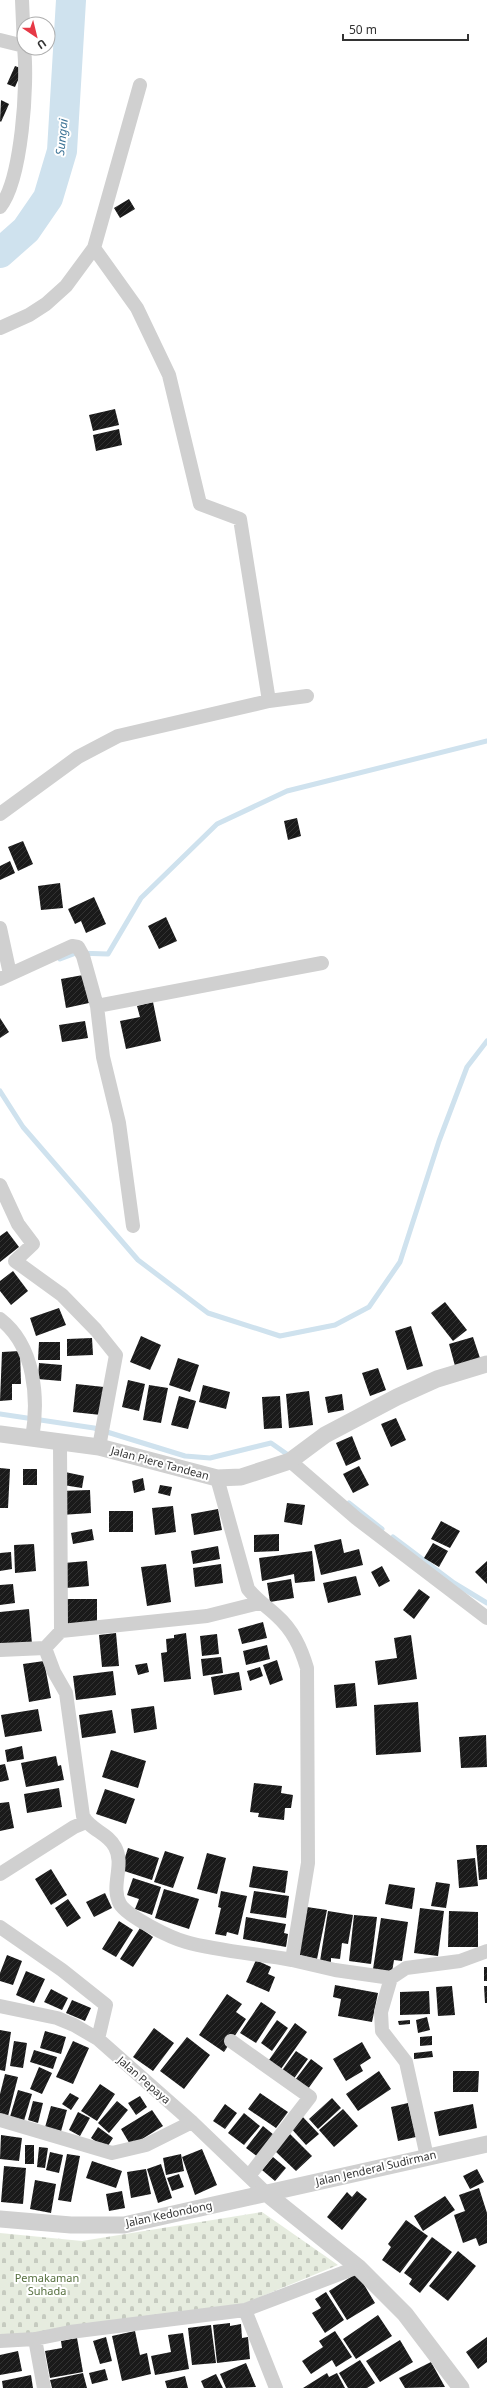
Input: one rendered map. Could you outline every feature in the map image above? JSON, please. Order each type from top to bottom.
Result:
[{"type":"street","points":[[22,0],[23,16]]},
{"type":"street","points":[[0,40],[16,45]]},
{"type":"street","points":[[0,207],[5,200],[12,179],[23,120],[24,56]]},
{"type":"street","points":[[0,328],[29,316],[46,304],[66,286],[94,248],[140,85]]},
{"type":"street","points":[[94,248],[136,308],[169,375],[200,504],[240,519],[269,701]]},
{"type":"street","points":[[0,814],[78,757],[118,736],[269,701],[307,696]]},
{"type":"street","points":[[0,928],[5,977],[53,953],[72,946],[78,947],[84,956],[96,1006],[103,1057],[119,1123],[133,1226]]},
{"type":"street","points":[[96,1006],[322,963]]},
{"type":"street","points":[[0,1185],[18,1224],[33,1244],[15,1261],[62,1295],[96,1330],[116,1355],[99,1447]]},
{"type":"street","points":[[0,1319],[20,1340],[26,1354],[32,1378],[34,1405],[33,1434]]},
{"type":"street","name":"Jalan Piere Tandean","points":[[0,1434],[33,1434],[60,1442],[99,1447],[217,1478],[240,1477],[291,1460],[325,1435],[397,1397],[437,1379],[487,1364]]},
{"type":"street","points":[[0,1650],[45,1648],[60,1631],[60,1442]]},
{"type":"street","points":[[291,1460],[356,1518],[487,1618]]},
{"type":"street","points":[[217,1478],[248,1589],[259,1603],[287,1626],[300,1646],[307,1668],[308,1863],[292,1960]]},
{"type":"street","points":[[60,1631],[208,1616],[259,1603]]},
{"type":"street","points":[[45,1648],[54,1672],[66,1693],[83,1816],[86,1822],[115,1846],[120,1858],[117,1893],[120,1902],[130,1913],[185,1942],[292,1960],[335,1970],[391,1978]]},
{"type":"street","points":[[0,1874],[74,1827],[86,1822]]},
{"type":"street","points":[[0,1927],[62,1970],[106,2005],[98,2039]]},
{"type":"street","points":[[427,2157],[406,2062],[382,2030],[381,2012],[391,1978],[406,1968],[460,1961],[487,1951]]},
{"type":"street","name":"Jalan Pepaya","points":[[0,2006],[57,2018],[74,2025],[98,2039],[192,2122],[266,2193]]},
{"type":"street","points":[[231,2041],[310,2097],[249,2176]]},
{"type":"street","points":[[0,2120],[112,2153],[146,2146],[192,2122]]},
{"type":"street","name":"Jalan Jenderal Sudirman","points":[[266,2193],[487,2144]]},
{"type":"street","points":[[266,2193],[358,2267],[405,2314],[461,2388]]},
{"type":"street","name":"Jalan Kedondong","points":[[0,2220],[71,2225],[124,2225],[266,2193]]},
{"type":"street","points":[[0,2341],[35,2339],[70,2332],[245,2310],[358,2267]]},
{"type":"street","points":[[245,2310],[276,2388]]},
{"type":"street","points":[[35,2339],[44,2388]]},
{"type":"green space","name":"Pemakaman Suhada","points":[[262,2212],[338,2265],[233,2308],[0,2337],[0,2233],[82,2241]]},
{"type":"building","points":[[15,66],[23,69],[15,87],[7,84]]},
{"type":"building","points":[[1,100],[9,104],[1,122],[0,121]]},
{"type":"building","points":[[129,199],[135,209],[120,218],[114,208]]},
{"type":"building","points":[[115,409],[119,425],[93,431],[89,415]]},
{"type":"building","points":[[119,429],[122,445],[96,451],[93,435]]},
{"type":"building","points":[[297,818],[301,836],[288,840],[284,821]]},
{"type":"building","points":[[23,841],[33,864],[18,871],[8,847]]},
{"type":"building","points":[[10,861],[15,873],[0,880],[0,866]]},
{"type":"building","points":[[60,883],[63,908],[41,910],[38,886]]},
{"type":"building","points":[[94,897],[106,924],[86,933],[81,921],[75,924],[68,909]]},
{"type":"building","points":[[166,917],[177,941],[159,949],[148,926]]},
{"type":"building","points":[[83,975],[89,1003],[66,1008],[61,979]]},
{"type":"building","points":[[153,1002],[161,1041],[126,1049],[120,1021],[140,1017],[137,1006]]},
{"type":"building","points":[[0,1018],[9,1032],[0,1038]]},
{"type":"building","points":[[85,1021],[88,1038],[62,1042],[59,1025]]},
{"type":"building","points":[[7,1231],[19,1247],[0,1262],[0,1236]]},
{"type":"building","points":[[13,1271],[28,1291],[11,1305],[0,1291],[0,1281]]},
{"type":"building","points":[[445,1302],[467,1330],[453,1341],[431,1313]]},
{"type":"building","points":[[59,1308],[66,1325],[36,1336],[30,1318]]},
{"type":"building","points":[[411,1326],[423,1366],[407,1370],[395,1331]]},
{"type":"building","points":[[141,1336],[161,1345],[150,1370],[130,1362]]},
{"type":"building","points":[[473,1337],[480,1358],[455,1366],[449,1344]]},
{"type":"building","points":[[92,1338],[93,1355],[67,1356],[67,1339]]},
{"type":"building","points":[[39,1342],[60,1342],[60,1360],[38,1360]]},
{"type":"building","points":[[20,1351],[21,1384],[12,1384],[12,1400],[0,1401],[2,1352]]},
{"type":"building","points":[[178,1358],[199,1365],[190,1392],[169,1385]]},
{"type":"building","points":[[39,1363],[62,1365],[61,1381],[38,1379]]},
{"type":"building","points":[[378,1368],[386,1390],[370,1396],[362,1373]]},
{"type":"building","points":[[128,1380],[145,1384],[139,1411],[122,1407]]},
{"type":"building","points":[[76,1384],[104,1387],[101,1415],[73,1412]]},
{"type":"building","points":[[149,1385],[168,1388],[161,1423],[143,1420]]},
{"type":"building","points":[[203,1385],[230,1392],[226,1409],[199,1402]]},
{"type":"building","points":[[309,1391],[313,1425],[289,1428],[286,1394]]},
{"type":"building","points":[[342,1394],[344,1410],[328,1413],[325,1397]]},
{"type":"building","points":[[179,1396],[196,1401],[188,1429],[171,1425]]},
{"type":"building","points":[[280,1396],[282,1428],[264,1429],[262,1397]]},
{"type":"building","points":[[396,1418],[406,1440],[391,1447],[381,1424]]},
{"type":"building","points":[[352,1436],[361,1459],[346,1466],[336,1443]]},
{"type":"building","points":[[359,1466],[369,1485],[353,1493],[343,1474]]},
{"type":"building","points":[[0,1468],[10,1469],[8,1508],[0,1508]]},
{"type":"building","points":[[23,1469],[37,1469],[37,1485],[23,1485]]},
{"type":"building","points":[[65,1472],[84,1476],[82,1488],[63,1485]]},
{"type":"building","points":[[143,1478],[145,1490],[134,1493],[132,1481]]},
{"type":"building","points":[[160,1485],[172,1487],[170,1496],[158,1493]]},
{"type":"building","points":[[90,1490],[91,1513],[61,1515],[60,1491]]},
{"type":"building","points":[[287,1503],[305,1505],[302,1525],[284,1522]]},
{"type":"building","points":[[173,1506],[176,1532],[155,1535],[152,1508]]},
{"type":"building","points":[[218,1509],[222,1530],[194,1535],[191,1514]]},
{"type":"building","points":[[109,1511],[133,1511],[133,1532],[109,1532]]},
{"type":"building","points":[[441,1521],[460,1531],[450,1548],[431,1539]]},
{"type":"building","points":[[92,1529],[94,1540],[73,1544],[71,1533]]},
{"type":"building","points":[[279,1534],[279,1551],[254,1552],[254,1535]]},
{"type":"building","points":[[341,1539],[344,1553],[359,1549],[363,1565],[321,1575],[314,1545]]},
{"type":"building","points":[[433,1543],[448,1551],[439,1567],[424,1558]]},
{"type":"building","points":[[34,1544],[36,1571],[15,1573],[14,1545]]},
{"type":"building","points":[[218,1546],[220,1559],[193,1564],[191,1551]]},
{"type":"building","points":[[312,1551],[315,1581],[295,1583],[294,1574],[262,1581],[259,1558]]},
{"type":"building","points":[[11,1552],[12,1569],[0,1571],[0,1553]]},
{"type":"building","points":[[87,1561],[89,1586],[66,1588],[64,1563]]},
{"type":"building","points":[[487,1561],[487,1584],[475,1572]]},
{"type":"building","points":[[166,1564],[171,1602],[147,1606],[141,1567]]},
{"type":"building","points":[[221,1564],[223,1583],[195,1587],[193,1568]]},
{"type":"building","points":[[382,1566],[390,1581],[379,1587],[371,1572]]},
{"type":"building","points":[[356,1576],[361,1595],[328,1603],[323,1583]]},
{"type":"building","points":[[291,1579],[294,1598],[270,1602],[267,1583]]},
{"type":"building","points":[[13,1584],[15,1603],[0,1605],[0,1585]]},
{"type":"building","points":[[419,1589],[430,1597],[414,1619],[403,1610]]},
{"type":"building","points":[[65,1599],[97,1599],[97,1625],[66,1626]]},
{"type":"building","points":[[29,1609],[32,1644],[0,1646],[0,1612]]},
{"type":"building","points":[[263,1622],[267,1638],[242,1644],[238,1629]]},
{"type":"building","points":[[116,1633],[119,1666],[102,1667],[99,1635]]},
{"type":"building","points":[[186,1633],[191,1679],[164,1682],[161,1653],[167,1652],[166,1639],[174,1638],[174,1635]]},
{"type":"building","points":[[217,1634],[219,1654],[202,1656],[200,1636]]},
{"type":"building","points":[[411,1635],[417,1679],[378,1685],[375,1661],[397,1658],[394,1638]]},
{"type":"building","points":[[267,1645],[270,1659],[246,1665],[243,1651]]},
{"type":"building","points":[[221,1657],[223,1673],[203,1676],[201,1659]]},
{"type":"building","points":[[277,1660],[283,1680],[270,1685],[263,1665]]},
{"type":"building","points":[[44,1661],[51,1698],[29,1702],[23,1664]]},
{"type":"building","points":[[147,1663],[149,1672],[138,1675],[135,1665]]},
{"type":"building","points":[[260,1667],[263,1676],[250,1681],[247,1671]]},
{"type":"building","points":[[113,1671],[116,1695],[76,1700],[73,1676]]},
{"type":"building","points":[[239,1672],[242,1690],[214,1695],[211,1677]]},
{"type":"building","points":[[355,1683],[357,1706],[336,1708],[334,1685]]},
{"type":"building","points":[[418,1702],[421,1752],[376,1755],[374,1705]]},
{"type":"building","points":[[154,1706],[157,1729],[134,1733],[131,1709]]},
{"type":"building","points":[[38,1709],[42,1731],[5,1737],[1,1715]]},
{"type":"building","points":[[112,1710],[116,1733],[82,1738],[79,1715]]},
{"type":"building","points":[[486,1735],[487,1767],[461,1768],[459,1737]]},
{"type":"building","points":[[22,1746],[24,1759],[7,1762],[5,1750]]},
{"type":"building","points":[[111,1750],[146,1761],[138,1788],[102,1777]]},
{"type":"building","points":[[56,1756],[58,1766],[61,1765],[64,1780],[26,1787],[21,1763]]},
{"type":"building","points":[[5,1764],[9,1780],[0,1782],[0,1765]]},
{"type":"building","points":[[254,1783],[282,1786],[281,1793],[293,1795],[291,1808],[285,1808],[284,1820],[258,1817],[259,1813],[250,1812]]},
{"type":"building","points":[[59,1788],[62,1807],[27,1813],[24,1794]]},
{"type":"building","points":[[105,1789],[135,1799],[126,1824],[96,1814]]},
{"type":"building","points":[[9,1802],[14,1828],[0,1831],[0,1803]]},
{"type":"building","points":[[476,1845],[487,1845],[487,1879],[479,1880]]},
{"type":"building","points":[[128,1848],[159,1858],[152,1880],[121,1870]]},
{"type":"building","points":[[165,1851],[184,1857],[173,1888],[154,1882]]},
{"type":"building","points":[[207,1853],[226,1858],[217,1894],[197,1889]]},
{"type":"building","points":[[475,1858],[478,1886],[459,1888],[457,1860]]},
{"type":"building","points":[[253,1866],[288,1871],[285,1893],[249,1887]]},
{"type":"building","points":[[51,1869],[67,1895],[51,1905],[35,1879]]},
{"type":"building","points":[[133,1878],[161,1887],[152,1915],[135,1909],[139,1899],[127,1895]]},
{"type":"building","points":[[436,1882],[450,1884],[446,1908],[431,1906]]},
{"type":"building","points":[[389,1884],[415,1888],[412,1909],[385,1904]]},
{"type":"building","points":[[164,1889],[199,1899],[189,1929],[155,1918]]},
{"type":"building","points":[[221,1891],[247,1896],[238,1935],[227,1932],[226,1936],[215,1934],[221,1908],[218,1907]]},
{"type":"building","points":[[254,1891],[289,1896],[286,1918],[250,1913]]},
{"type":"building","points":[[105,1893],[112,1908],[94,1917],[86,1902]]},
{"type":"building","points":[[68,1899],[81,1918],[67,1927],[55,1908]]},
{"type":"building","points":[[307,1907],[327,1910],[317,1959],[298,1955]]},
{"type":"building","points":[[420,1908],[444,1911],[438,1956],[414,1953]]},
{"type":"building","points":[[328,1911],[353,1915],[348,1944],[342,1943],[340,1959],[331,1958],[331,1963],[320,1961]]},
{"type":"building","points":[[449,1911],[478,1912],[478,1947],[448,1947]]},
{"type":"building","points":[[354,1915],[377,1917],[371,1964],[349,1961]]},
{"type":"building","points":[[246,1917],[286,1924],[284,1933],[288,1934],[286,1947],[243,1939]]},
{"type":"building","points":[[381,1918],[408,1922],[402,1961],[394,1960],[392,1972],[373,1969]]},
{"type":"building","points":[[119,1921],[133,1930],[116,1957],[102,1949]]},
{"type":"building","points":[[140,1928],[153,1937],[133,1967],[120,1959]]},
{"type":"building","points":[[7,1955],[22,1961],[13,1985],[0,1981],[0,1973]]},
{"type":"building","points":[[256,1960],[271,1967],[268,1974],[275,1977],[269,1992],[246,1982]]},
{"type":"building","points":[[484,1967],[487,1967],[487,1981],[484,1981]]},
{"type":"building","points":[[26,1971],[45,1979],[34,2003],[16,1995]]},
{"type":"building","points":[[335,1985],[378,1993],[372,2022],[338,2016],[341,1999],[333,1997]]},
{"type":"building","points":[[452,1986],[455,2015],[438,2016],[436,1987]]},
{"type":"building","points":[[484,1986],[487,1986],[487,2003],[485,2003]]},
{"type":"building","points":[[51,1989],[68,1998],[62,2010],[44,2002]]},
{"type":"building","points":[[429,1991],[430,2014],[400,2015],[400,1992]]},
{"type":"building","points":[[227,1994],[242,2004],[236,2012],[246,2019],[224,2052],[199,2035]]},
{"type":"building","points":[[72,2000],[91,2008],[85,2021],[66,2013]]},
{"type":"building","points":[[261,2002],[276,2012],[256,2043],[240,2033]]},
{"type":"building","points":[[427,2017],[430,2030],[418,2033],[416,2020]]},
{"type":"building","points":[[277,2020],[288,2028],[272,2051],[261,2043]]},
{"type":"building","points":[[410,2020],[410,2024],[399,2025],[398,2021]]},
{"type":"building","points":[[295,2023],[307,2032],[276,2076],[264,2067]]},
{"type":"building","points":[[154,2028],[174,2043],[153,2071],[133,2057]]},
{"type":"building","points":[[0,2030],[11,2032],[5,2071],[0,2070]]},
{"type":"building","points":[[45,2031],[66,2037],[61,2054],[40,2048]]},
{"type":"building","points":[[432,2036],[432,2045],[420,2046],[420,2037]]},
{"type":"building","points":[[187,2037],[210,2055],[184,2089],[160,2071]]},
{"type":"building","points":[[14,2041],[27,2043],[23,2068],[10,2066]]},
{"type":"building","points":[[73,2041],[89,2048],[73,2084],[56,2077]]},
{"type":"building","points":[[362,2042],[371,2058],[360,2065],[363,2071],[346,2081],[333,2059]]},
{"type":"building","points":[[34,2050],[57,2057],[53,2069],[30,2062]]},
{"type":"building","points":[[296,2051],[308,2059],[290,2084],[278,2076]]},
{"type":"building","points":[[432,2051],[433,2057],[414,2059],[414,2053]]},
{"type":"building","points":[[311,2059],[323,2068],[305,2093],[292,2084]]},
{"type":"building","points":[[39,2067],[52,2073],[42,2094],[30,2089]]},
{"type":"building","points":[[379,2071],[391,2089],[358,2111],[346,2094]]},
{"type":"building","points":[[453,2071],[479,2071],[478,2092],[453,2092]]},
{"type":"building","points":[[5,2074],[18,2077],[7,2120],[0,2118],[0,2094]]},
{"type":"building","points":[[100,2084],[115,2094],[97,2121],[81,2111]]},
{"type":"building","points":[[18,2090],[32,2094],[23,2124],[9,2120]]},
{"type":"building","points":[[70,2093],[79,2098],[71,2110],[62,2104]]},
{"type":"building","points":[[260,2093],[288,2112],[276,2128],[248,2109]]},
{"type":"building","points":[[140,2096],[147,2107],[136,2115],[128,2103]]},
{"type":"building","points":[[332,2098],[341,2108],[318,2129],[309,2119]]},
{"type":"building","points":[[33,2101],[43,2103],[38,2123],[28,2120]]},
{"type":"building","points":[[117,2101],[128,2110],[109,2133],[98,2123]]},
{"type":"building","points":[[408,2103],[416,2137],[398,2141],[391,2107]]},
{"type":"building","points":[[225,2104],[237,2113],[225,2129],[213,2121]]},
{"type":"building","points":[[473,2104],[477,2128],[439,2136],[434,2112]]},
{"type":"building","points":[[51,2106],[67,2110],[60,2135],[44,2131]]},
{"type":"building","points":[[343,2109],[358,2126],[334,2147],[319,2130]]},
{"type":"building","points":[[152,2110],[163,2126],[131,2146],[121,2129]]},
{"type":"building","points":[[78,2112],[90,2118],[80,2136],[69,2130]]},
{"type":"building","points":[[244,2113],[260,2126],[244,2145],[228,2133]]},
{"type":"building","points":[[301,2115],[319,2134],[306,2145],[289,2126]]},
{"type":"building","points":[[263,2126],[274,2135],[258,2157],[246,2148]]},
{"type":"building","points":[[98,2127],[113,2138],[106,2149],[91,2138]]},
{"type":"building","points":[[290,2134],[312,2156],[296,2171],[274,2150]]},
{"type":"building","points":[[1,2135],[22,2138],[19,2161],[0,2159]]},
{"type":"building","points":[[25,2145],[34,2145],[34,2164],[25,2164]]},
{"type":"building","points":[[39,2147],[48,2148],[45,2168],[37,2167]]},
{"type":"building","points":[[202,2149],[217,2185],[195,2195],[182,2157]]},
{"type":"building","points":[[50,2152],[63,2155],[59,2173],[46,2170]]},
{"type":"building","points":[[67,2154],[80,2156],[71,2202],[58,2200]]},
{"type":"building","points":[[181,2154],[184,2171],[166,2175],[163,2158]]},
{"type":"building","points":[[273,2157],[286,2168],[275,2181],[262,2170]]},
{"type":"building","points":[[92,2161],[122,2171],[116,2188],[86,2178]]},
{"type":"building","points":[[161,2164],[172,2198],[158,2203],[147,2169]]},
{"type":"building","points":[[4,2166],[26,2168],[23,2204],[1,2202]]},
{"type":"building","points":[[146,2169],[151,2194],[131,2198],[127,2172]]},
{"type":"building","points":[[477,2169],[484,2182],[470,2189],[463,2176]]},
{"type":"building","points":[[179,2174],[184,2187],[172,2191],[167,2178]]},
{"type":"building","points":[[35,2180],[56,2184],[51,2213],[30,2209]]},
{"type":"building","points":[[479,2188],[487,2213],[487,2243],[479,2246],[476,2238],[463,2243],[454,2215],[465,2211],[459,2195]]},
{"type":"building","points":[[122,2191],[125,2208],[109,2211],[106,2194]]},
{"type":"building","points":[[357,2191],[367,2199],[342,2230],[327,2217],[347,2192],[352,2197]]},
{"type":"building","points":[[445,2196],[455,2210],[423,2231],[414,2216]]},
{"type":"building","points":[[406,2220],[428,2236],[400,2273],[382,2260],[391,2247],[388,2244]]},
{"type":"building","points":[[432,2237],[452,2252],[420,2293],[409,2284],[412,2279],[404,2273]]},
{"type":"building","points":[[458,2251],[476,2266],[448,2301],[429,2286]]},
{"type":"building","points":[[357,2273],[375,2303],[347,2320],[329,2291]]},
{"type":"building","points":[[326,2292],[344,2320],[325,2333],[312,2313],[321,2308],[315,2299]]},
{"type":"building","points":[[378,2315],[392,2336],[356,2359],[343,2339]]},
{"type":"building","points":[[230,2323],[230,2326],[241,2324],[242,2338],[248,2337],[250,2359],[217,2363],[213,2325]]},
{"type":"building","points":[[211,2325],[216,2363],[192,2365],[188,2328]]},
{"type":"building","points":[[135,2331],[140,2355],[147,2353],[151,2374],[122,2381],[112,2336]]},
{"type":"building","points":[[335,2331],[352,2357],[336,2367],[332,2360],[311,2374],[302,2361],[323,2347],[319,2341]]},
{"type":"building","points":[[183,2333],[189,2369],[155,2375],[151,2356],[171,2352],[168,2335]]},
{"type":"building","points":[[106,2337],[112,2361],[100,2364],[93,2341]]},
{"type":"building","points":[[487,2337],[487,2362],[478,2369],[466,2352]]},
{"type":"building","points":[[77,2338],[83,2372],[50,2378],[45,2351],[62,2348],[61,2341]]},
{"type":"building","points":[[400,2340],[413,2362],[380,2382],[366,2361]]},
{"type":"building","points":[[18,2351],[22,2371],[0,2375],[0,2355]]},
{"type":"building","points":[[360,2360],[375,2383],[367,2388],[348,2388],[339,2373]]},
{"type":"building","points":[[431,2362],[445,2387],[405,2388],[399,2378]]},
{"type":"building","points":[[246,2363],[256,2387],[226,2388],[220,2374]]},
{"type":"building","points":[[105,2369],[108,2380],[92,2384],[89,2373]]},
{"type":"building","points":[[83,2373],[87,2388],[52,2388],[50,2380]]},
{"type":"building","points":[[327,2373],[329,2377],[337,2373],[345,2388],[303,2388]]},
{"type":"building","points":[[216,2374],[223,2388],[204,2388],[201,2381]]},
{"type":"building","points":[[31,2375],[33,2388],[3,2388],[2,2381]]},
{"type":"building","points":[[185,2376],[188,2388],[167,2388],[165,2381]]},
{"type":"waterway","name":"Sungai","points":[[0,253],[26,230],[48,198],[62,151],[71,0]]},
{"type":"waterway","points":[[60,959],[76,953],[108,954],[141,898],[217,824],[287,791],[487,741]]},
{"type":"waterway","points":[[0,1091],[23,1127],[138,1260],[208,1313],[280,1336],[335,1325],[369,1307],[400,1262],[439,1141],[467,1067],[487,1041]]},
{"type":"waterway","points":[[0,1414],[94,1428],[185,1456],[210,1458],[271,1443],[291,1457]]},
{"type":"waterway","points":[[349,1503],[382,1529]]},
{"type":"waterway","points":[[393,1537],[454,1583],[487,1603]]}]
